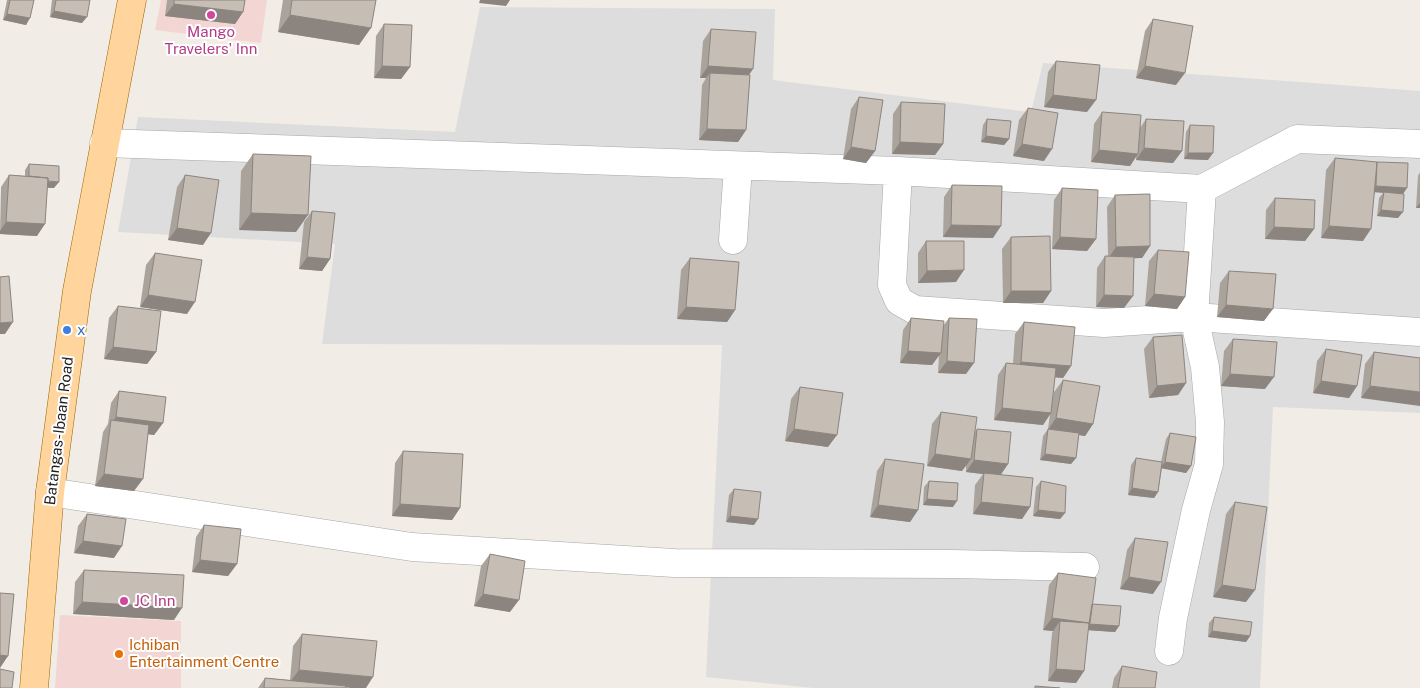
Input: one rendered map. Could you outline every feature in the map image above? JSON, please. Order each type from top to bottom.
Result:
[{"type":"main road","name":"Batangas-Ibaan Road","points":[[34,688],[50,492],[77,291],[132,0]]},
{"type":"street","points":[[104,143],[898,171],[1202,189],[1297,139],[1420,144]]},
{"type":"street","points":[[733,240],[738,166]]},
{"type":"street","points":[[898,171],[892,285],[899,301],[915,310],[1104,323],[1194,317],[1420,332]]},
{"type":"street","points":[[1169,651],[1173,618],[1196,510],[1209,464],[1210,422],[1205,367],[1194,317],[1202,189]]},
{"type":"street","points":[[50,492],[412,547],[674,563],[953,564],[1085,567]]},
{"type":"shaded area","name":"Mango Travelers' Inn","points":[[161,0],[267,0],[261,43],[155,30]]},
{"type":"shaded area","points":[[480,7],[775,9],[773,80],[1031,112],[1043,63],[1420,91],[1420,413],[1273,407],[1260,688],[813,688],[706,677],[722,345],[322,344],[335,244],[118,232],[138,117],[455,132]]},
{"type":"shaded area","name":"Ichiban Entertainment Centre","points":[[60,615],[181,621],[181,688],[55,688]]},
{"type":"building","points":[[10,0],[34,0],[30,18],[7,14]]},
{"type":"building","points":[[56,0],[90,0],[87,17],[54,11]]},
{"type":"building","points":[[174,0],[245,0],[243,12],[174,4]]},
{"type":"building","points":[[292,0],[376,0],[371,28],[290,15]]},
{"type":"building","points":[[1153,19],[1193,26],[1185,73],[1145,66]]},
{"type":"building","points":[[384,24],[412,25],[410,67],[382,66]]},
{"type":"building","points":[[711,29],[756,32],[753,69],[708,66]]},
{"type":"building","points":[[1056,61],[1100,65],[1096,100],[1053,95]]},
{"type":"building","points":[[710,73],[750,75],[746,130],[707,129]]},
{"type":"building","points":[[859,97],[883,100],[875,151],[851,147]]},
{"type":"building","points":[[901,102],[945,104],[943,144],[900,142]]},
{"type":"building","points":[[1028,108],[1058,113],[1052,149],[1022,144]]},
{"type":"building","points":[[1102,112],[1141,115],[1138,154],[1099,150]]},
{"type":"building","points":[[987,119],[1011,121],[1009,139],[986,136]]},
{"type":"building","points":[[1146,119],[1184,121],[1182,151],[1144,148]]},
{"type":"building","points":[[1190,125],[1214,126],[1213,153],[1188,153]]},
{"type":"building","points":[[253,154],[311,156],[308,215],[251,213]]},
{"type":"building","points":[[1335,158],[1377,162],[1371,229],[1329,226]]},
{"type":"building","points":[[1377,162],[1408,163],[1407,188],[1376,186]]},
{"type":"building","points":[[29,164],[59,166],[59,182],[48,181],[48,178],[29,176]]},
{"type":"building","points":[[9,175],[48,178],[45,224],[6,222]]},
{"type":"building","points":[[185,175],[219,180],[211,233],[177,228]]},
{"type":"building","points":[[952,185],[1002,186],[1001,226],[951,225]]},
{"type":"building","points":[[1062,188],[1098,190],[1096,239],[1060,237]]},
{"type":"building","points":[[1384,192],[1404,194],[1403,212],[1381,210]]},
{"type":"building","points":[[1150,194],[1150,246],[1116,247],[1115,195]]},
{"type":"building","points":[[1275,198],[1315,200],[1314,229],[1274,227]]},
{"type":"building","points":[[312,211],[335,213],[330,259],[307,257]]},
{"type":"building","points":[[1050,236],[1051,291],[1011,291],[1011,237]]},
{"type":"building","points":[[926,241],[964,241],[964,270],[927,271]]},
{"type":"building","points":[[1158,250],[1189,252],[1185,297],[1154,294]]},
{"type":"building","points":[[155,253],[202,260],[195,302],[148,295]]},
{"type":"building","points":[[1105,256],[1134,257],[1133,296],[1104,295]]},
{"type":"building","points":[[690,258],[739,262],[735,310],[686,307]]},
{"type":"building","points":[[1229,271],[1276,274],[1273,309],[1226,305]]},
{"type":"building","points":[[9,276],[13,322],[0,323],[0,277]]},
{"type":"building","points":[[118,306],[161,311],[156,352],[113,347]]},
{"type":"building","points":[[911,318],[944,321],[941,353],[908,351]]},
{"type":"building","points":[[949,318],[977,319],[974,363],[947,361]]},
{"type":"building","points":[[1024,322],[1075,327],[1071,366],[1021,362]]},
{"type":"building","points":[[1182,335],[1186,383],[1157,386],[1153,337]]},
{"type":"building","points":[[1233,339],[1277,342],[1274,377],[1230,374]]},
{"type":"building","points":[[1326,349],[1362,355],[1357,386],[1321,381]]},
{"type":"building","points":[[1374,352],[1420,358],[1420,392],[1370,386]]},
{"type":"building","points":[[1006,363],[1056,368],[1051,413],[1002,408]]},
{"type":"building","points":[[1063,380],[1100,386],[1093,424],[1056,418]]},
{"type":"building","points":[[800,387],[843,393],[837,435],[794,429]]},
{"type":"building","points":[[119,391],[166,397],[163,423],[116,417]]},
{"type":"building","points":[[941,412],[977,417],[971,459],[935,454]]},
{"type":"building","points":[[111,420],[149,425],[143,479],[104,474]]},
{"type":"building","points":[[977,429],[1011,432],[1008,464],[974,460]]},
{"type":"building","points":[[1048,429],[1079,433],[1076,458],[1045,454]]},
{"type":"building","points":[[1170,433],[1196,437],[1191,466],[1165,462]]},
{"type":"building","points":[[403,451],[463,454],[460,508],[400,504]]},
{"type":"building","points":[[1136,458],[1162,462],[1158,492],[1132,488]]},
{"type":"building","points":[[885,459],[924,464],[918,510],[878,505]]},
{"type":"building","points":[[984,473],[1033,478],[1030,507],[981,502]]},
{"type":"building","points":[[929,481],[958,483],[957,501],[927,499]]},
{"type":"building","points":[[1041,481],[1066,486],[1065,513],[1038,510]]},
{"type":"building","points":[[734,489],[761,492],[758,519],[730,516]]},
{"type":"building","points":[[1235,502],[1267,507],[1255,590],[1222,585]]},
{"type":"building","points":[[87,514],[126,519],[122,546],[83,541]]},
{"type":"building","points":[[204,525],[241,529],[237,564],[200,560]]},
{"type":"building","points":[[1135,538],[1168,542],[1161,582],[1129,577]]},
{"type":"building","points":[[490,554],[525,561],[519,600],[483,594]]},
{"type":"building","points":[[84,570],[184,575],[182,608],[82,602]]},
{"type":"building","points":[[1058,573],[1096,578],[1090,623],[1052,618]]},
{"type":"building","points":[[0,593],[14,594],[8,656],[0,655]]},
{"type":"building","points":[[1092,604],[1121,606],[1119,626],[1089,624]]},
{"type":"building","points":[[1214,617],[1252,622],[1250,636],[1212,631]]},
{"type":"building","points":[[1060,621],[1089,623],[1084,671],[1056,669]]},
{"type":"building","points":[[302,634],[377,641],[373,677],[299,670]]},
{"type":"building","points":[[1122,666],[1157,672],[1155,688],[1118,688]]},
{"type":"building","points":[[0,669],[14,672],[12,688],[0,688]]},
{"type":"building","points":[[265,678],[346,686],[346,688],[264,688]]},
{"type":"building","points":[[1035,686],[1060,688],[1035,688]]},
{"type":"place","name":"Mango Travelers' Inn","points":[[211,15]]},
{"type":"place","name":"x","points":[[67,330]]},
{"type":"place","name":"JC Inn","points":[[124,601]]},
{"type":"place","name":"Ichiban Entertainment Centre","points":[[119,654]]}]
